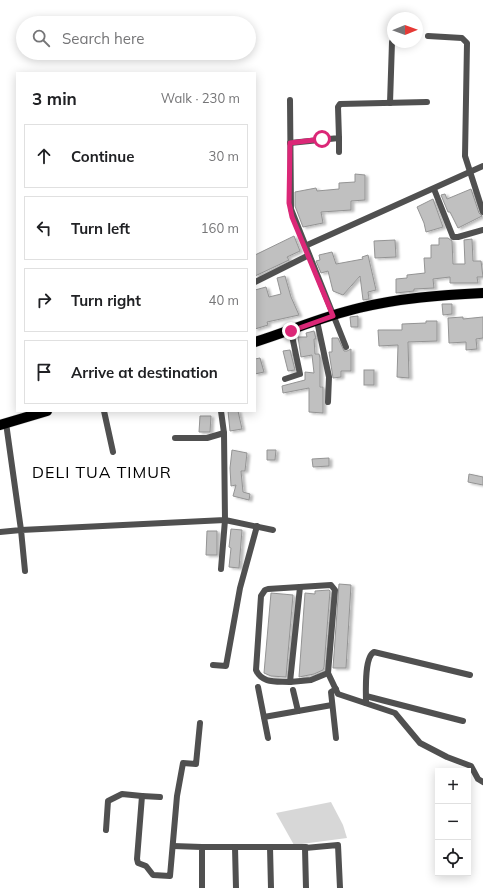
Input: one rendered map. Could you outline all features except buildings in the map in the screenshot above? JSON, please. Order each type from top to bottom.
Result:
[{"type":"main road","points":[[256,342],[359,308],[402,299],[483,293]]},
{"type":"main road","points":[[3,424],[44,412]]},
{"type":"street","points":[[428,36],[462,38],[467,43],[465,156],[483,212]]},
{"type":"street","points":[[390,102],[392,48]]},
{"type":"street","points":[[290,100],[289,203],[292,217],[346,347]]},
{"type":"street","points":[[339,152],[339,105],[390,102],[426,102]]},
{"type":"street","points":[[290,143],[339,138]]},
{"type":"street","points":[[305,246],[483,166]]},
{"type":"street","points":[[434,189],[453,237],[458,238],[483,230]]},
{"type":"street","points":[[256,282],[309,256]]},
{"type":"street","points":[[317,321],[329,377],[328,402]]},
{"type":"street","points":[[285,379],[300,374],[291,331]]},
{"type":"street","points":[[104,412],[113,452]]},
{"type":"street","points":[[221,412],[224,433],[226,520],[221,569]]},
{"type":"street","points":[[3,424],[21,530],[25,571]]},
{"type":"street","points":[[175,438],[206,438],[224,433]]},
{"type":"street","points":[[0,532],[226,520],[273,530]]},
{"type":"street","points":[[213,665],[226,666],[240,588],[257,526]]},
{"type":"street","points":[[329,674],[307,681],[290,682],[264,680],[258,675],[256,670],[260,605],[261,596],[265,590],[325,585],[334,586],[329,674],[340,696],[396,713],[420,743],[447,757],[471,766],[478,779],[483,782]]},
{"type":"street","points":[[290,682],[300,587]]},
{"type":"street","points":[[366,703],[368,661],[371,653],[374,652],[470,675]]},
{"type":"street","points":[[258,687],[268,738]]},
{"type":"street","points":[[336,689],[331,692],[336,738]]},
{"type":"street","points":[[293,690],[298,711]]},
{"type":"street","points":[[366,696],[463,720]]},
{"type":"street","points":[[264,717],[332,705]]},
{"type":"street","points":[[142,796],[137,859],[138,863],[146,866],[153,875],[170,876],[177,796],[183,763],[196,764],[200,723]]},
{"type":"street","points":[[106,830],[108,801],[122,794],[160,797]]},
{"type":"street","points":[[173,846],[306,847],[338,845],[340,888]]},
{"type":"street","points":[[202,847],[202,888]]},
{"type":"street","points":[[235,847],[236,888]]},
{"type":"street","points":[[270,847],[271,888]]},
{"type":"street","points":[[306,847],[304,850],[306,888]]},
{"type":"shaded area","points":[[331,802],[343,825],[347,838],[294,845],[276,813]]},
{"type":"district","name":"DELI TUA TIMUR","points":[[102,472]]},
{"type":"route","points":[[291,331],[333,316],[292,217],[289,203],[290,143],[322,139]]}]
